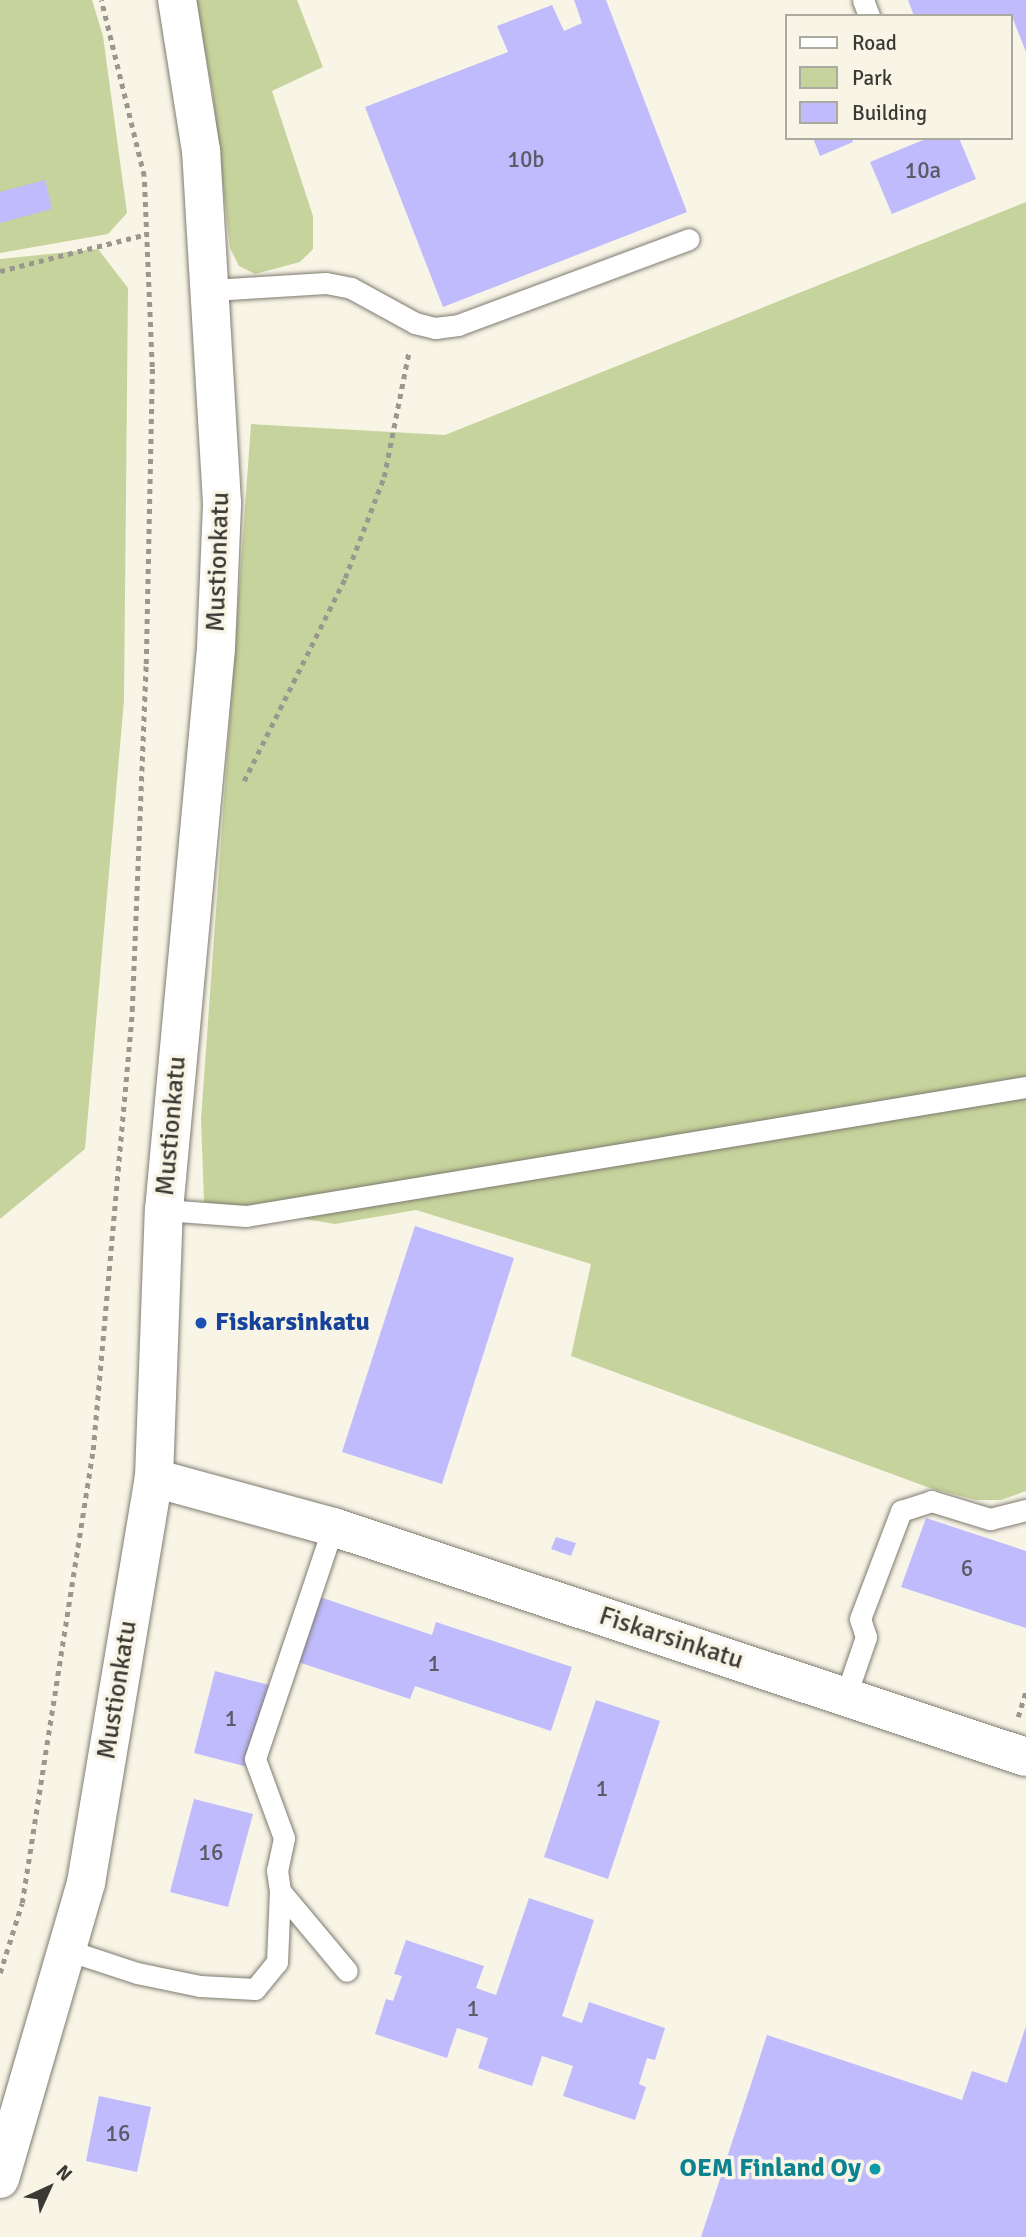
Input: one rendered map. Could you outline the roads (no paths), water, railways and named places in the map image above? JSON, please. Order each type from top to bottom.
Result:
[{"type":"street","name":"Mustionkatu","points":[[159,0],[185,60]]},
{"type":"street","name":"Mustionkatu","points":[[0,2179],[86,1883],[153,1478],[164,1210],[216,634],[222,489],[212,290],[201,151],[177,0]]},
{"type":"street","name":"Fiskarsinkatu","points":[[153,1478],[333,1527],[1026,1757]]},
{"type":"lane","points":[[212,290],[326,283],[351,288],[415,323],[435,328],[458,325],[690,239]]},
{"type":"lane","points":[[164,1210],[246,1216],[1026,1087]]},
{"type":"lane","points":[[845,1698],[866,1637],[860,1619],[901,1511],[931,1501],[990,1519],[1026,1510]]},
{"type":"lane","points":[[67,1950],[149,1975],[200,1986],[256,1989],[277,1962],[280,1891],[277,1870],[284,1838],[255,1759],[333,1527]]},
{"type":"lane","points":[[280,1891],[347,1971]]},
{"type":"place","name":"Fiskarsinkatu","points":[[201,1323]]},
{"type":"place","name":"OEM Finland Oy","points":[[875,2169]]}]
